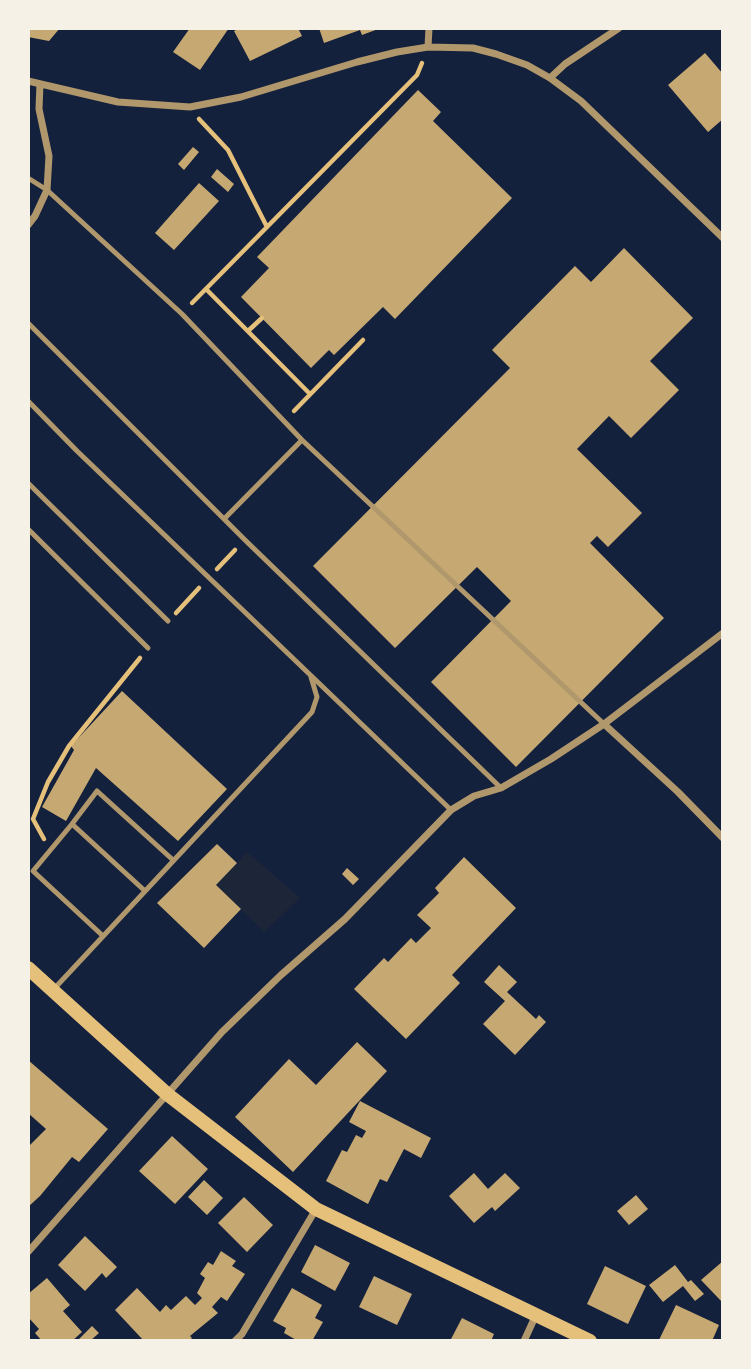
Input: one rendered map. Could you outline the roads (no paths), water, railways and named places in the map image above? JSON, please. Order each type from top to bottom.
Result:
[{"type":"main road","points":[[28,968],[167,1094],[316,1209],[535,1317],[590,1341]]},
{"type":"street","points":[[428,47],[429,28]]},
{"type":"street","points":[[550,78],[565,64],[619,28]]},
{"type":"street","points":[[28,81],[118,102],[190,107],[241,97],[357,62],[428,47],[473,48],[527,65],[581,101],[723,238]]},
{"type":"street","points":[[28,225],[47,190],[49,156],[40,109],[40,84]]},
{"type":"street","points":[[28,1252],[222,1032],[345,919],[451,810],[474,796],[501,788],[551,759],[604,724],[723,633]]},
{"type":"street","points":[[604,724],[723,838]]},
{"type":"street","points":[[235,1341],[242,1334],[316,1209]]},
{"type":"street","points":[[524,1341],[535,1317]]},
{"type":"lane","points":[[28,178],[47,190],[181,314],[302,440],[604,724]]},
{"type":"lane","points":[[28,323],[245,540],[501,788]]},
{"type":"lane","points":[[28,401],[451,810]]},
{"type":"lane","points":[[224,519],[302,440]]},
{"type":"lane","points":[[28,482],[168,621]]},
{"type":"lane","points":[[28,529],[148,648]]},
{"type":"lane","points":[[52,990],[312,712],[317,697],[314,682],[306,669]]},
{"type":"lane","points":[[103,936],[33,870],[97,791],[173,860]]},
{"type":"lane","points":[[72,824],[145,891]]}]
